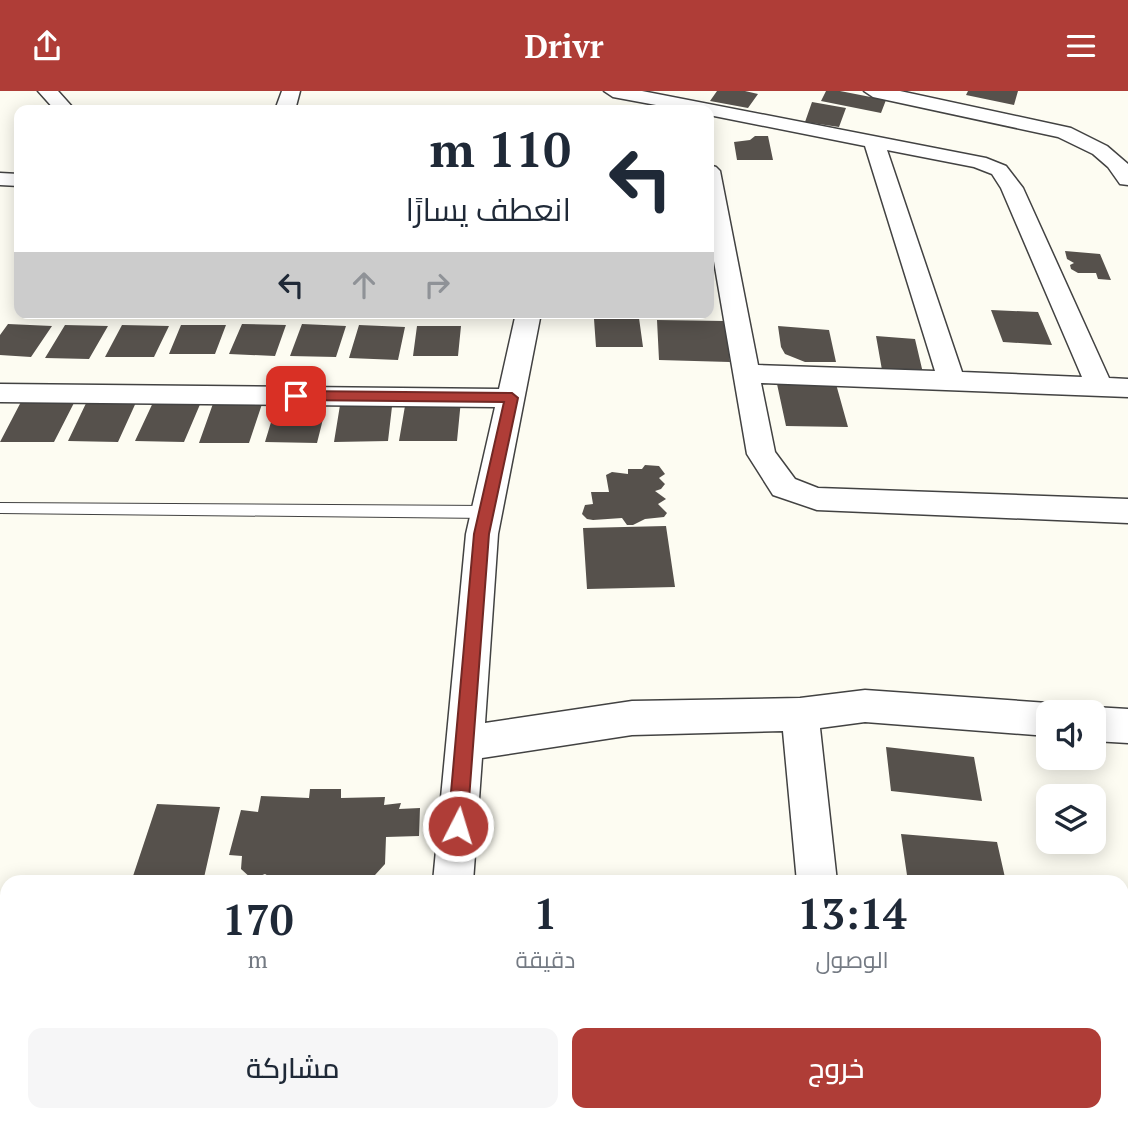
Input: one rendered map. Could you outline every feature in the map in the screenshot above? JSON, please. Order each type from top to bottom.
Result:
[{"type":"street","points":[[47,91],[60,105]]},
{"type":"street","points":[[613,91],[682,105]]},
{"type":"street","points":[[873,91],[1064,131],[1083,138],[1104,152],[1128,179]]},
{"type":"street","points":[[714,111],[979,162],[999,170],[1012,188],[1099,386]]},
{"type":"street","points":[[873,141],[951,381]]},
{"type":"street","points":[[714,198],[761,454],[784,487],[817,499],[1128,511]]},
{"type":"street","points":[[454,875],[482,534],[528,319]]},
{"type":"street","points":[[746,373],[1128,387]]},
{"type":"street","points":[[0,393],[512,398]]},
{"type":"street","points":[[465,743],[632,718],[800,714],[865,706],[1036,719]]},
{"type":"street","points":[[800,714],[816,875]]},
{"type":"street","points":[[1106,725],[1128,726]]},
{"type":"lane","points":[[0,508],[487,512]]},
{"type":"building","points":[[717,91],[758,94],[748,108],[710,101]]},
{"type":"building","points":[[826,91],[886,100],[881,113],[821,101]]},
{"type":"building","points":[[968,91],[1018,91],[1014,105],[966,95]]},
{"type":"building","points":[[812,102],[846,108],[839,127],[805,122]]},
{"type":"building","points":[[755,136],[768,136],[773,160],[737,160],[734,142],[750,140]]},
{"type":"building","points":[[1065,251],[1100,254],[1111,280],[1098,279],[1096,273],[1078,273],[1071,269],[1070,265],[1074,263],[1067,259]]},
{"type":"building","points":[[991,310],[1038,312],[1052,345],[1003,342]]},
{"type":"building","points":[[594,319],[639,319],[643,347],[596,347]]},
{"type":"building","points":[[657,320],[725,321],[730,362],[659,360]]},
{"type":"building","points":[[8,324],[52,326],[31,357],[0,355],[0,335]]},
{"type":"building","points":[[242,324],[286,325],[275,356],[229,354]]},
{"type":"building","points":[[302,324],[346,326],[336,357],[290,356]]},
{"type":"building","points":[[65,325],[108,326],[89,359],[45,358]]},
{"type":"building","points":[[122,325],[169,326],[154,357],[105,357]]},
{"type":"building","points":[[181,325],[226,325],[215,354],[169,354]]},
{"type":"building","points":[[359,325],[405,327],[398,360],[349,358]]},
{"type":"building","points":[[417,326],[461,326],[458,356],[413,356]]},
{"type":"building","points":[[778,326],[829,330],[836,362],[805,362],[785,354],[781,347]]},
{"type":"building","points":[[876,336],[915,339],[923,373],[882,370]]},
{"type":"building","points":[[777,384],[836,384],[848,427],[786,426]]},
{"type":"building","points":[[157,394],[204,395],[184,442],[135,441]]},
{"type":"building","points":[[89,397],[138,398],[118,442],[68,441]]},
{"type":"building","points":[[23,398],[76,399],[54,442],[0,442]]},
{"type":"building","points":[[215,398],[264,398],[249,443],[199,443]]},
{"type":"building","points":[[393,398],[388,441],[334,442],[341,399]]},
{"type":"building","points":[[278,399],[328,399],[317,443],[265,442]]},
{"type":"building","points":[[406,400],[461,400],[457,441],[399,441]]},
{"type":"building","points":[[645,465],[659,466],[665,474],[659,478],[665,484],[655,491],[666,499],[658,504],[667,513],[664,517],[627,525],[622,518],[593,520],[582,514],[585,505],[593,504],[591,492],[609,492],[606,475],[612,472],[628,474],[628,469],[642,469]]},
{"type":"building","points":[[666,526],[675,587],[587,589],[583,528]]},
{"type":"building","points":[[886,747],[974,757],[982,801],[891,791]]},
{"type":"building","points":[[310,789],[341,789],[341,798],[385,797],[384,805],[401,803],[399,809],[420,808],[419,836],[386,837],[385,864],[375,875],[248,875],[241,869],[242,856],[229,855],[241,810],[258,812],[261,796],[309,798]]},
{"type":"building","points":[[157,804],[220,807],[205,875],[133,875]]},
{"type":"building","points":[[901,834],[997,842],[1004,875],[907,875]]},
{"type":"route","points":[[296,396],[512,398],[482,534],[458,826]]}]
